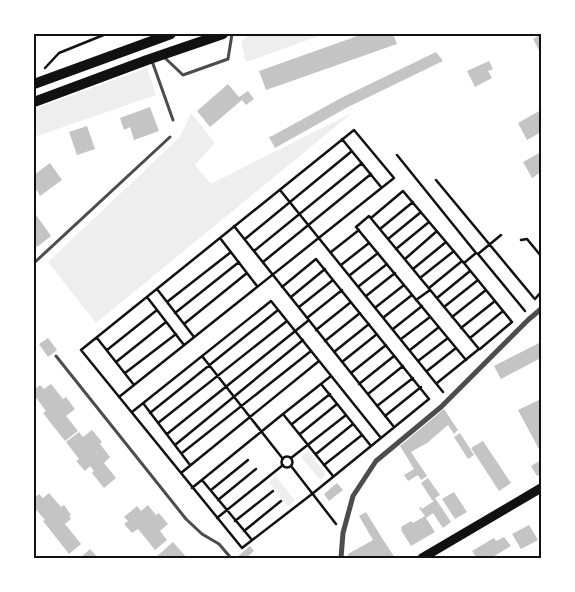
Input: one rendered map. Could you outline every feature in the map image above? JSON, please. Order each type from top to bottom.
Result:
[{"type":"main road","points":[[34,84],[171,34]]},
{"type":"main road","points":[[34,102],[151,58],[223,34]]},
{"type":"main road","points":[[422,558],[541,488]]},
{"type":"street","points":[[341,558],[343,533],[353,496],[376,461],[449,399],[541,309]]},
{"type":"lane","points":[[162,55],[183,75],[228,59],[232,34]]},
{"type":"lane","points":[[151,58],[173,120]]},
{"type":"lane","points":[[34,262],[170,137]]},
{"type":"lane","points":[[56,356],[186,519],[202,534],[219,544],[231,558]]},
{"type":"path","points":[[40,70],[46,68],[59,53],[106,34]]},
{"type":"path","points":[[119,397],[394,178],[354,130],[82,350],[119,397],[181,473],[192,488],[242,548],[312,494],[429,398],[316,259],[282,287]]},
{"type":"path","points":[[342,139],[382,187]]},
{"type":"path","points":[[244,239],[352,151]]},
{"type":"path","points":[[397,155],[525,311],[530,306]]},
{"type":"path","points":[[254,251],[362,163]]},
{"type":"path","points":[[262,262],[371,174]]},
{"type":"path","points":[[436,180],[535,300],[541,292]]},
{"type":"path","points":[[280,190],[449,399]]},
{"type":"path","points":[[437,383],[479,350],[512,322],[404,191],[371,218],[370,216],[356,226],[466,360]]},
{"type":"path","points":[[380,229],[413,202]]},
{"type":"path","points":[[388,238],[421,212]]},
{"type":"path","points":[[371,218],[479,350]]},
{"type":"path","points":[[396,249],[429,222]]},
{"type":"path","points":[[234,226],[394,427]]},
{"type":"path","points":[[331,252],[359,230]]},
{"type":"path","points":[[404,259],[437,232]]},
{"type":"path","points":[[416,300],[463,262],[477,254],[501,235]]},
{"type":"path","points":[[220,238],[257,286]]},
{"type":"path","points":[[521,240],[527,239],[541,256]]},
{"type":"path","points":[[413,269],[446,242]]},
{"type":"path","points":[[341,265],[369,243]]},
{"type":"path","points":[[420,278],[454,251]]},
{"type":"path","points":[[167,302],[231,252]]},
{"type":"path","points":[[350,275],[378,253]]},
{"type":"path","points":[[175,314],[239,262]]},
{"type":"path","points":[[359,286],[387,264]]},
{"type":"path","points":[[290,298],[325,270]]},
{"type":"path","points":[[437,298],[470,271]]},
{"type":"path","points":[[184,324],[247,273]]},
{"type":"path","points":[[366,296],[394,274]]},
{"type":"path","points":[[298,307],[333,280]]},
{"type":"path","points":[[444,307],[478,280]]},
{"type":"path","points":[[376,307],[404,285]]},
{"type":"path","points":[[157,289],[194,337]]},
{"type":"path","points":[[167,434],[295,331],[342,290]]},
{"type":"path","points":[[452,316],[486,290]]},
{"type":"path","points":[[384,317],[412,295]]},
{"type":"path","points":[[147,297],[184,345]]},
{"type":"path","points":[[132,412],[271,301],[381,438]]},
{"type":"path","points":[[461,328],[495,301]]},
{"type":"path","points":[[316,330],[351,302]]},
{"type":"path","points":[[392,329],[422,306]]},
{"type":"path","points":[[107,350],[157,310]]},
{"type":"path","points":[[150,413],[278,310]]},
{"type":"path","points":[[470,338],[503,311]]},
{"type":"path","points":[[325,341],[360,313]]},
{"type":"path","points":[[401,339],[430,317]]},
{"type":"path","points":[[158,423],[287,321]]},
{"type":"path","points":[[116,362],[166,322]]},
{"type":"path","points":[[334,352],[368,324]]},
{"type":"path","points":[[410,350],[439,327]]},
{"type":"path","points":[[125,373],[176,334]]},
{"type":"path","points":[[342,362],[377,334]]},
{"type":"path","points":[[97,338],[134,385]]},
{"type":"path","points":[[418,361],[448,338]]},
{"type":"path","points":[[175,444],[303,340]]},
{"type":"path","points":[[351,373],[386,345]]},
{"type":"path","points":[[427,371],[456,348]]},
{"type":"path","points":[[182,453],[311,351]]},
{"type":"path","points":[[202,356],[283,458],[283,465]]},
{"type":"path","points":[[360,384],[394,356]]},
{"type":"path","points":[[181,473],[319,361]]},
{"type":"path","points":[[368,394],[403,366]]},
{"type":"path","points":[[192,488],[331,376]]},
{"type":"path","points":[[377,406],[413,378]]},
{"type":"path","points":[[321,384],[371,446]]},
{"type":"path","points":[[385,416],[420,388]]},
{"type":"path","points":[[291,425],[330,394]]},
{"type":"path","points":[[143,403],[190,465]]},
{"type":"path","points":[[299,434],[337,404]]},
{"type":"path","points":[[283,414],[333,476]]},
{"type":"path","points":[[283,458],[288,456],[291,458],[346,415]]},
{"type":"path","points":[[315,454],[354,424]]},
{"type":"path","points":[[324,465],[362,435]]},
{"type":"path","points":[[291,458],[293,461],[291,466]]},
{"type":"path","points":[[210,490],[248,460]]},
{"type":"path","points":[[283,465],[288,468],[291,466]]},
{"type":"path","points":[[217,518],[283,465]]},
{"type":"path","points":[[291,466],[343,533]]},
{"type":"path","points":[[218,500],[256,470]]},
{"type":"path","points":[[202,480],[252,541]]},
{"type":"path","points":[[235,521],[273,491]]},
{"type":"path","points":[[244,531],[281,501]]},
{"type":"shaded area","points":[[249,34],[324,34],[246,62],[241,42]]},
{"type":"shaded area","points":[[147,68],[156,95],[34,137],[34,109]]},
{"type":"shaded area","points":[[191,113],[215,143],[195,165],[211,184],[352,113],[96,323],[48,262],[180,137]]},
{"type":"shaded area","points":[[308,451],[326,475],[320,480],[301,457]]},
{"type":"shaded area","points":[[276,476],[295,501],[288,506],[269,482]]},
{"type":"building","points":[[363,34],[393,34],[397,44],[266,90],[259,71]]},
{"type":"building","points":[[541,34],[541,51],[540,52],[533,39]]},
{"type":"building","points":[[436,52],[443,61],[348,107],[275,148],[269,137],[343,97]]},
{"type":"building","points":[[489,61],[493,69],[488,71],[492,78],[475,87],[467,71]]},
{"type":"building","points":[[228,84],[239,97],[248,91],[254,99],[246,105],[242,100],[210,127],[197,111]]},
{"type":"building","points":[[150,107],[159,131],[134,140],[130,127],[124,130],[120,118]]},
{"type":"building","points":[[541,110],[541,132],[527,140],[518,123]]},
{"type":"building","points":[[87,126],[95,149],[77,155],[69,132]]},
{"type":"building","points":[[541,152],[541,172],[532,178],[523,162]]},
{"type":"building","points":[[50,163],[62,180],[40,196],[37,190],[34,193],[34,175]]},
{"type":"building","points":[[34,212],[51,236],[37,247],[34,239]]},
{"type":"building","points":[[48,338],[57,350],[48,357],[39,344]]},
{"type":"building","points":[[541,342],[541,358],[501,379],[494,366]]},
{"type":"building","points":[[51,384],[63,399],[66,397],[75,409],[66,416],[78,431],[65,441],[43,413],[46,411],[34,395],[34,390],[40,385],[44,389]]},
{"type":"building","points":[[541,399],[541,453],[518,410]]},
{"type":"building","points":[[444,409],[458,430],[454,434],[448,425],[427,443],[411,452],[427,476],[421,480],[418,475],[408,481],[404,475],[414,469],[400,446]]},
{"type":"building","points":[[92,430],[102,442],[100,444],[110,457],[104,463],[116,478],[104,488],[92,473],[94,471],[90,466],[85,471],[76,461],[79,459],[66,442],[79,432],[83,437]]},
{"type":"building","points":[[460,433],[474,455],[468,459],[454,437]]},
{"type":"building","points":[[483,441],[511,483],[499,491],[471,448]]},
{"type":"building","points":[[541,460],[541,473],[537,476],[531,466]]},
{"type":"building","points":[[428,478],[440,495],[435,498],[451,522],[443,528],[433,513],[426,518],[435,532],[411,546],[401,527],[425,516],[419,508],[421,507],[422,509],[434,501],[421,483]]},
{"type":"building","points":[[337,483],[343,490],[329,501],[324,494]]},
{"type":"building","points":[[454,492],[467,512],[455,519],[442,499]]},
{"type":"building","points":[[49,493],[61,507],[64,505],[71,515],[69,516],[71,519],[65,524],[81,544],[69,554],[34,507],[34,498],[39,494],[43,498]]},
{"type":"building","points":[[148,505],[156,515],[159,513],[168,524],[160,531],[167,540],[155,550],[138,529],[132,533],[124,524],[128,521],[124,517],[137,506],[141,511]]},
{"type":"building","points":[[366,512],[395,558],[348,558],[348,554],[373,540],[359,516]]},
{"type":"building","points":[[529,525],[538,540],[521,549],[512,534]]},
{"type":"building","points":[[504,537],[511,546],[491,558],[477,558],[472,551],[494,538],[496,541]]},
{"type":"building","points":[[173,542],[187,558],[155,558]]},
{"type":"building","points":[[250,546],[254,551],[246,558],[237,557]]},
{"type":"building","points":[[90,549],[98,558],[80,558]]}]
